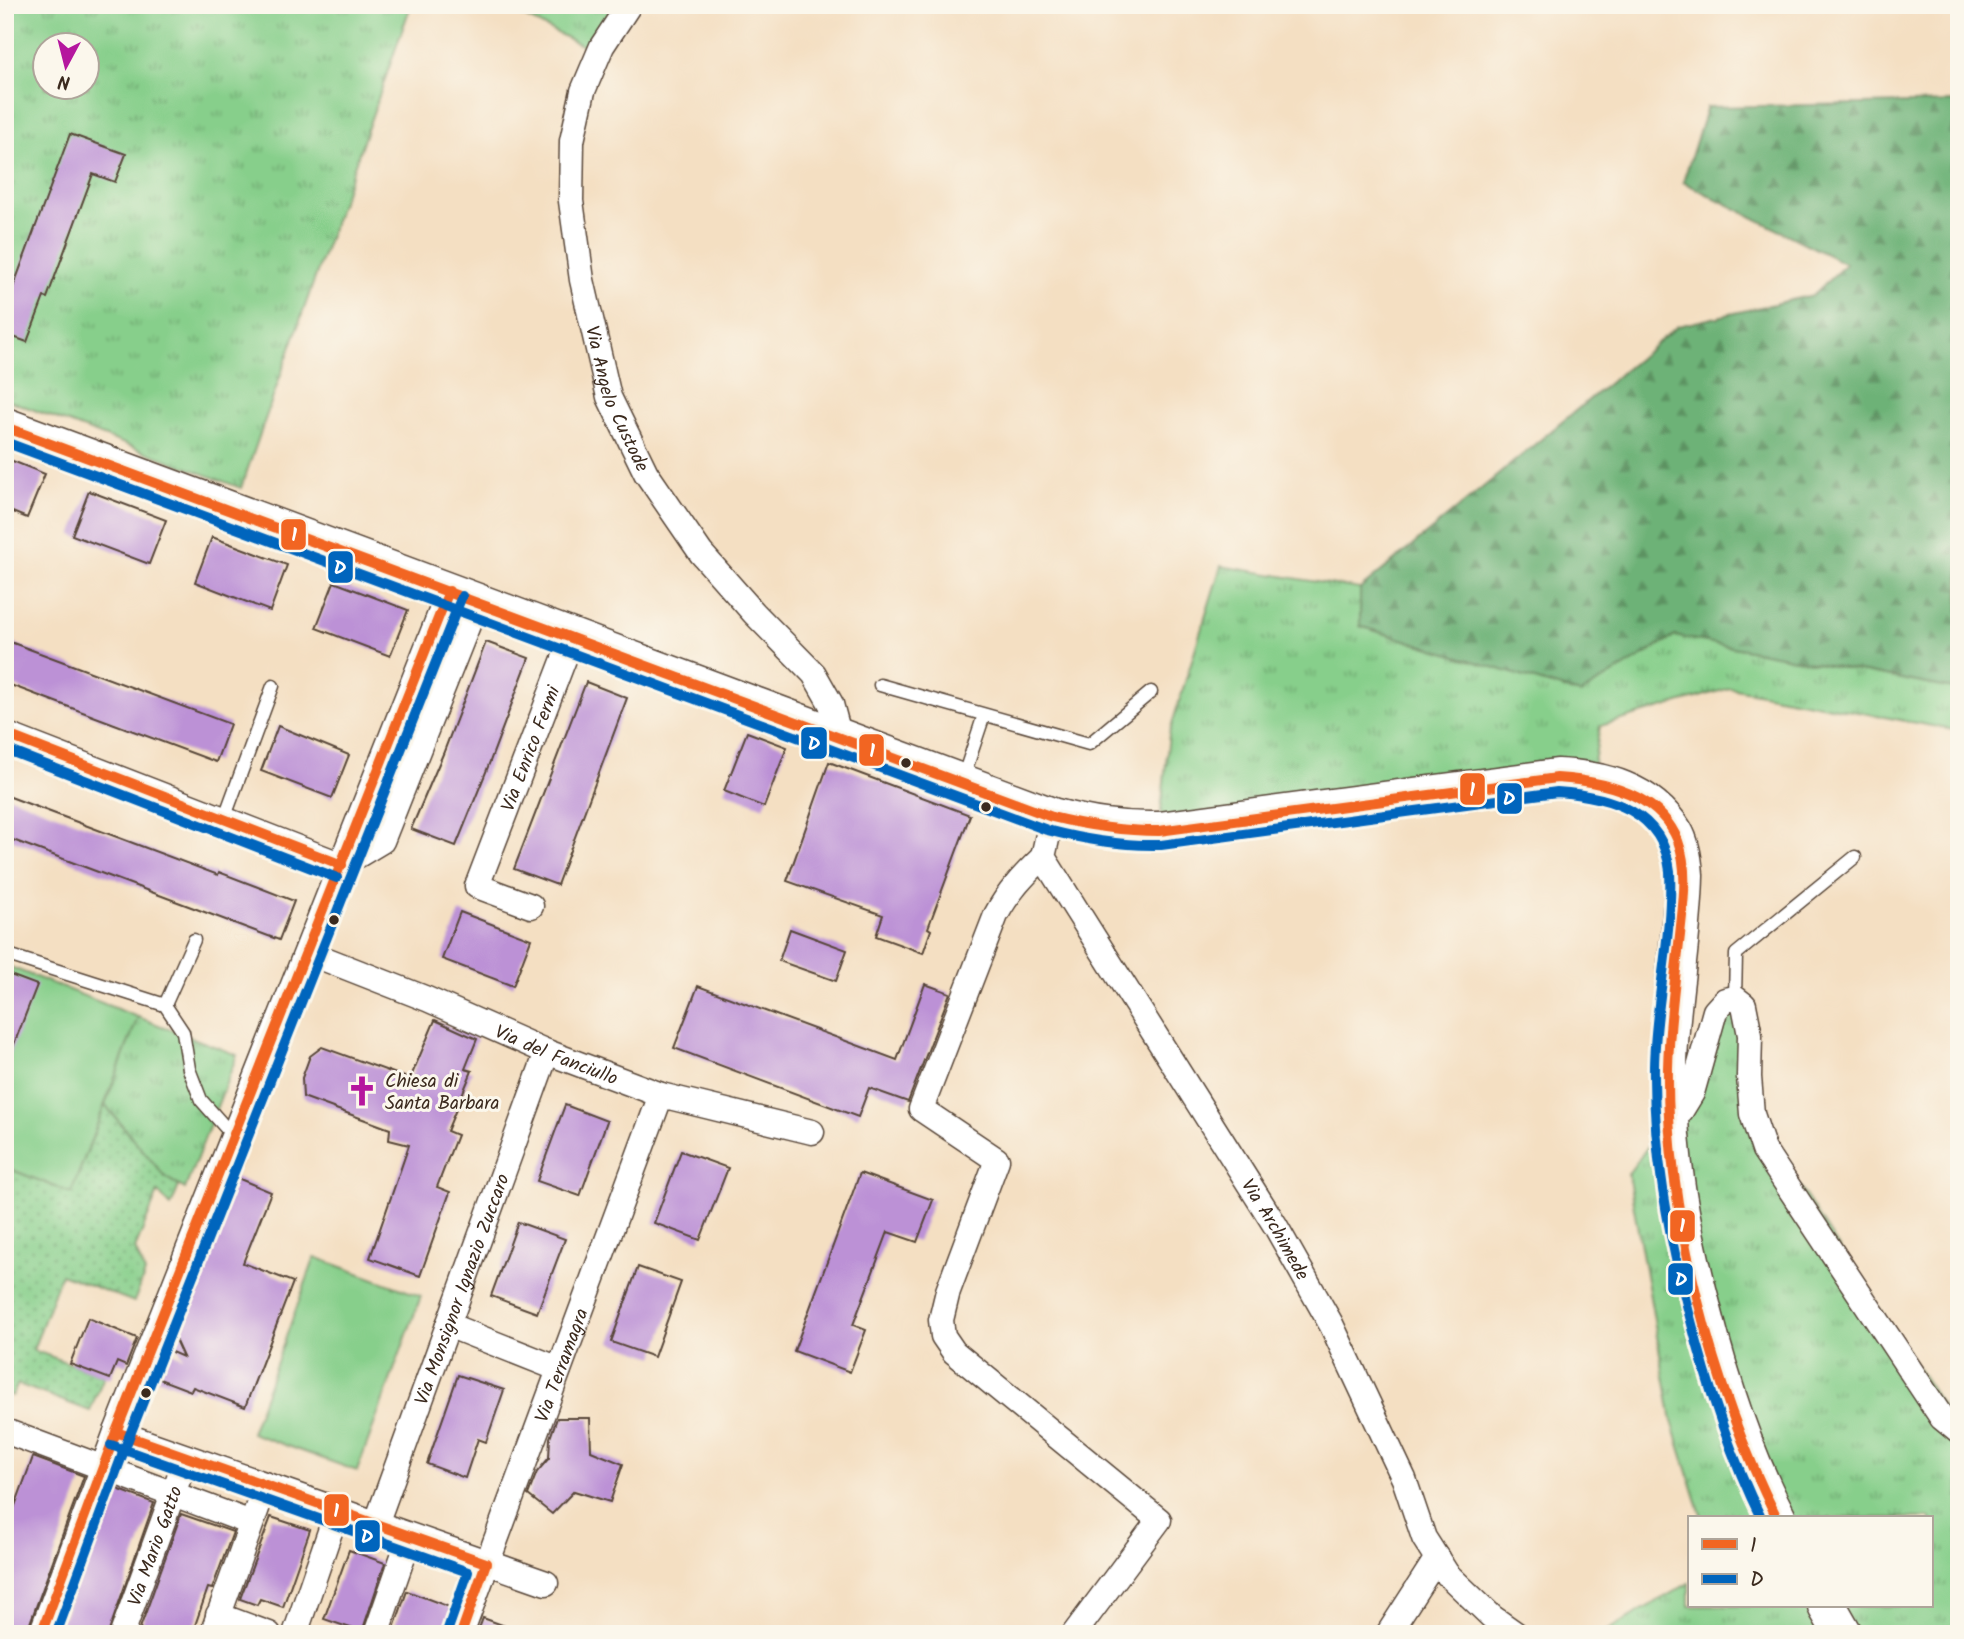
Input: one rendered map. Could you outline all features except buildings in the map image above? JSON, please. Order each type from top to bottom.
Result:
[{"type":"main road","points":[[5,427],[1052,817],[1089,827],[1113,831],[1159,831],[1557,778],[1591,780],[1641,799],[1675,834],[1682,854],[1684,875],[1668,1062],[1667,1121],[1673,1179],[1684,1239],[1732,1416],[1760,1486],[1776,1516]]},
{"type":"main road","points":[[1827,1608],[1843,1634]]},
{"type":"street","name":"Via Angelo Custode","points":[[629,5],[602,46],[592,69],[583,91],[572,141],[571,201],[580,267],[608,397],[646,473],[701,553],[814,674],[831,704],[840,738]]},
{"type":"street","points":[[41,1634],[116,1432],[363,811],[463,597]]},
{"type":"street","points":[[342,864],[382,841],[463,597]]},
{"type":"street","name":"Via Enrico Fermi","points":[[530,906],[477,886],[572,638]]},
{"type":"street","points":[[5,734],[342,864]]},
{"type":"street","points":[[1052,817],[1042,857],[1006,897],[996,915],[921,1109],[997,1160],[948,1291],[941,1320],[943,1336],[954,1352],[1159,1520],[1074,1634]]},
{"type":"street","name":"Via Archimede","points":[[1042,857],[1275,1225],[1331,1324],[1404,1479],[1424,1538],[1447,1574],[1492,1617],[1516,1634]]},
{"type":"street","name":"Via del Fanciullo","points":[[307,952],[427,999],[547,1052],[661,1096],[812,1132]]},
{"type":"street","points":[[1667,1121],[1681,1111],[1692,1093],[1716,1011],[1725,1000],[1735,998],[1744,1005],[1750,1035],[1752,1115],[1763,1150],[1942,1418],[1959,1432]]},
{"type":"street","name":"Via Monsignor Ignazio Zuccaro","points":[[376,1524],[547,1052]]},
{"type":"street","name":"Via Terramagra","points":[[461,1634],[661,1096]]},
{"type":"street","points":[[448,1325],[559,1368]]},
{"type":"street","points":[[5,1431],[251,1523]]},
{"type":"street","points":[[116,1432],[546,1583]]},
{"type":"street","name":"Via Mario Gatto","points":[[122,1634],[186,1458]]},
{"type":"street","points":[[265,1486],[215,1625],[269,1634]]},
{"type":"street","points":[[295,1634],[337,1511]]},
{"type":"street","points":[[376,1634],[410,1536]]},
{"type":"street","points":[[1388,1634],[1437,1558]]},
{"type":"lane","points":[[880,685],[1090,744],[1151,692]]},
{"type":"lane","points":[[214,815],[273,686]]},
{"type":"lane","points":[[961,782],[984,715]]},
{"type":"lane","points":[[1735,998],[1736,954],[1855,856]]},
{"type":"lane","points":[[164,1005],[194,940]]},
{"type":"lane","points":[[5,954],[164,1005],[183,1032],[189,1069],[201,1100],[233,1136]]},
{"type":"green space","points":[[5,5],[411,5],[241,488],[5,399]]},
{"type":"green space","points":[[501,5],[614,5],[587,48]]},
{"type":"green space","points":[[1959,102],[1959,690],[1675,636],[1580,694],[1360,626],[1360,589],[1678,326],[1813,295],[1846,264],[1683,182],[1707,107]]},
{"type":"green space","points":[[1221,566],[1360,589],[1360,626],[1580,694],[1675,636],[1959,690],[1959,731],[1730,688],[1600,726],[1591,780],[1159,831],[1169,734]]},
{"type":"green space","points":[[5,965],[138,1017],[71,1193],[5,1167]]},
{"type":"green space","points":[[1735,998],[1752,1114],[1959,1432],[1959,1634],[1601,1634],[1688,1584],[1688,1608],[1932,1608],[1932,1516],[1701,1516],[1672,1421],[1628,1174],[1667,1120],[1715,1011]]},
{"type":"green space","points":[[138,1017],[237,1055],[185,1189],[165,1177],[105,1105]]},
{"type":"green space","points":[[105,1105],[165,1177],[179,1186],[171,1206],[158,1192],[135,1249],[145,1273],[134,1302],[61,1274],[33,1350],[104,1376],[90,1411],[18,1384],[12,1396],[5,1393],[5,1167],[71,1193]]},
{"type":"green space","points":[[315,1257],[421,1296],[357,1471],[251,1433]]},
{"type":"transit line","name":"1","points":[[5,427],[1065,820],[1118,829],[1159,831],[1557,778],[1592,782],[1643,801],[1657,811],[1669,825],[1678,841],[1683,864],[1684,900],[1668,1068],[1669,1124],[1684,1240],[1713,1357],[1732,1413],[1776,1516]]},
{"type":"transit line","name":"D","points":[[5,442],[1061,834],[1118,843],[1161,845],[1557,792],[1596,798],[1631,810],[1657,834],[1670,871],[1669,920],[1654,1067],[1656,1129],[1668,1222],[1711,1392],[1739,1469],[1760,1516]]},
{"type":"transit line","name":"1","points":[[41,1634],[116,1432],[449,591]]},
{"type":"transit line","name":"D","points":[[56,1634],[129,1437],[462,596]]},
{"type":"transit line","name":"1","points":[[5,734],[342,865]]},
{"type":"transit line","name":"D","points":[[5,749],[337,878]]},
{"type":"transit line","name":"1","points":[[116,1432],[486,1563],[461,1634]]},
{"type":"transit line","name":"D","points":[[111,1445],[468,1572],[448,1629]]},
{"type":"place","name":"Chiesa di Santa Barbara","points":[[362,1091]]}]
